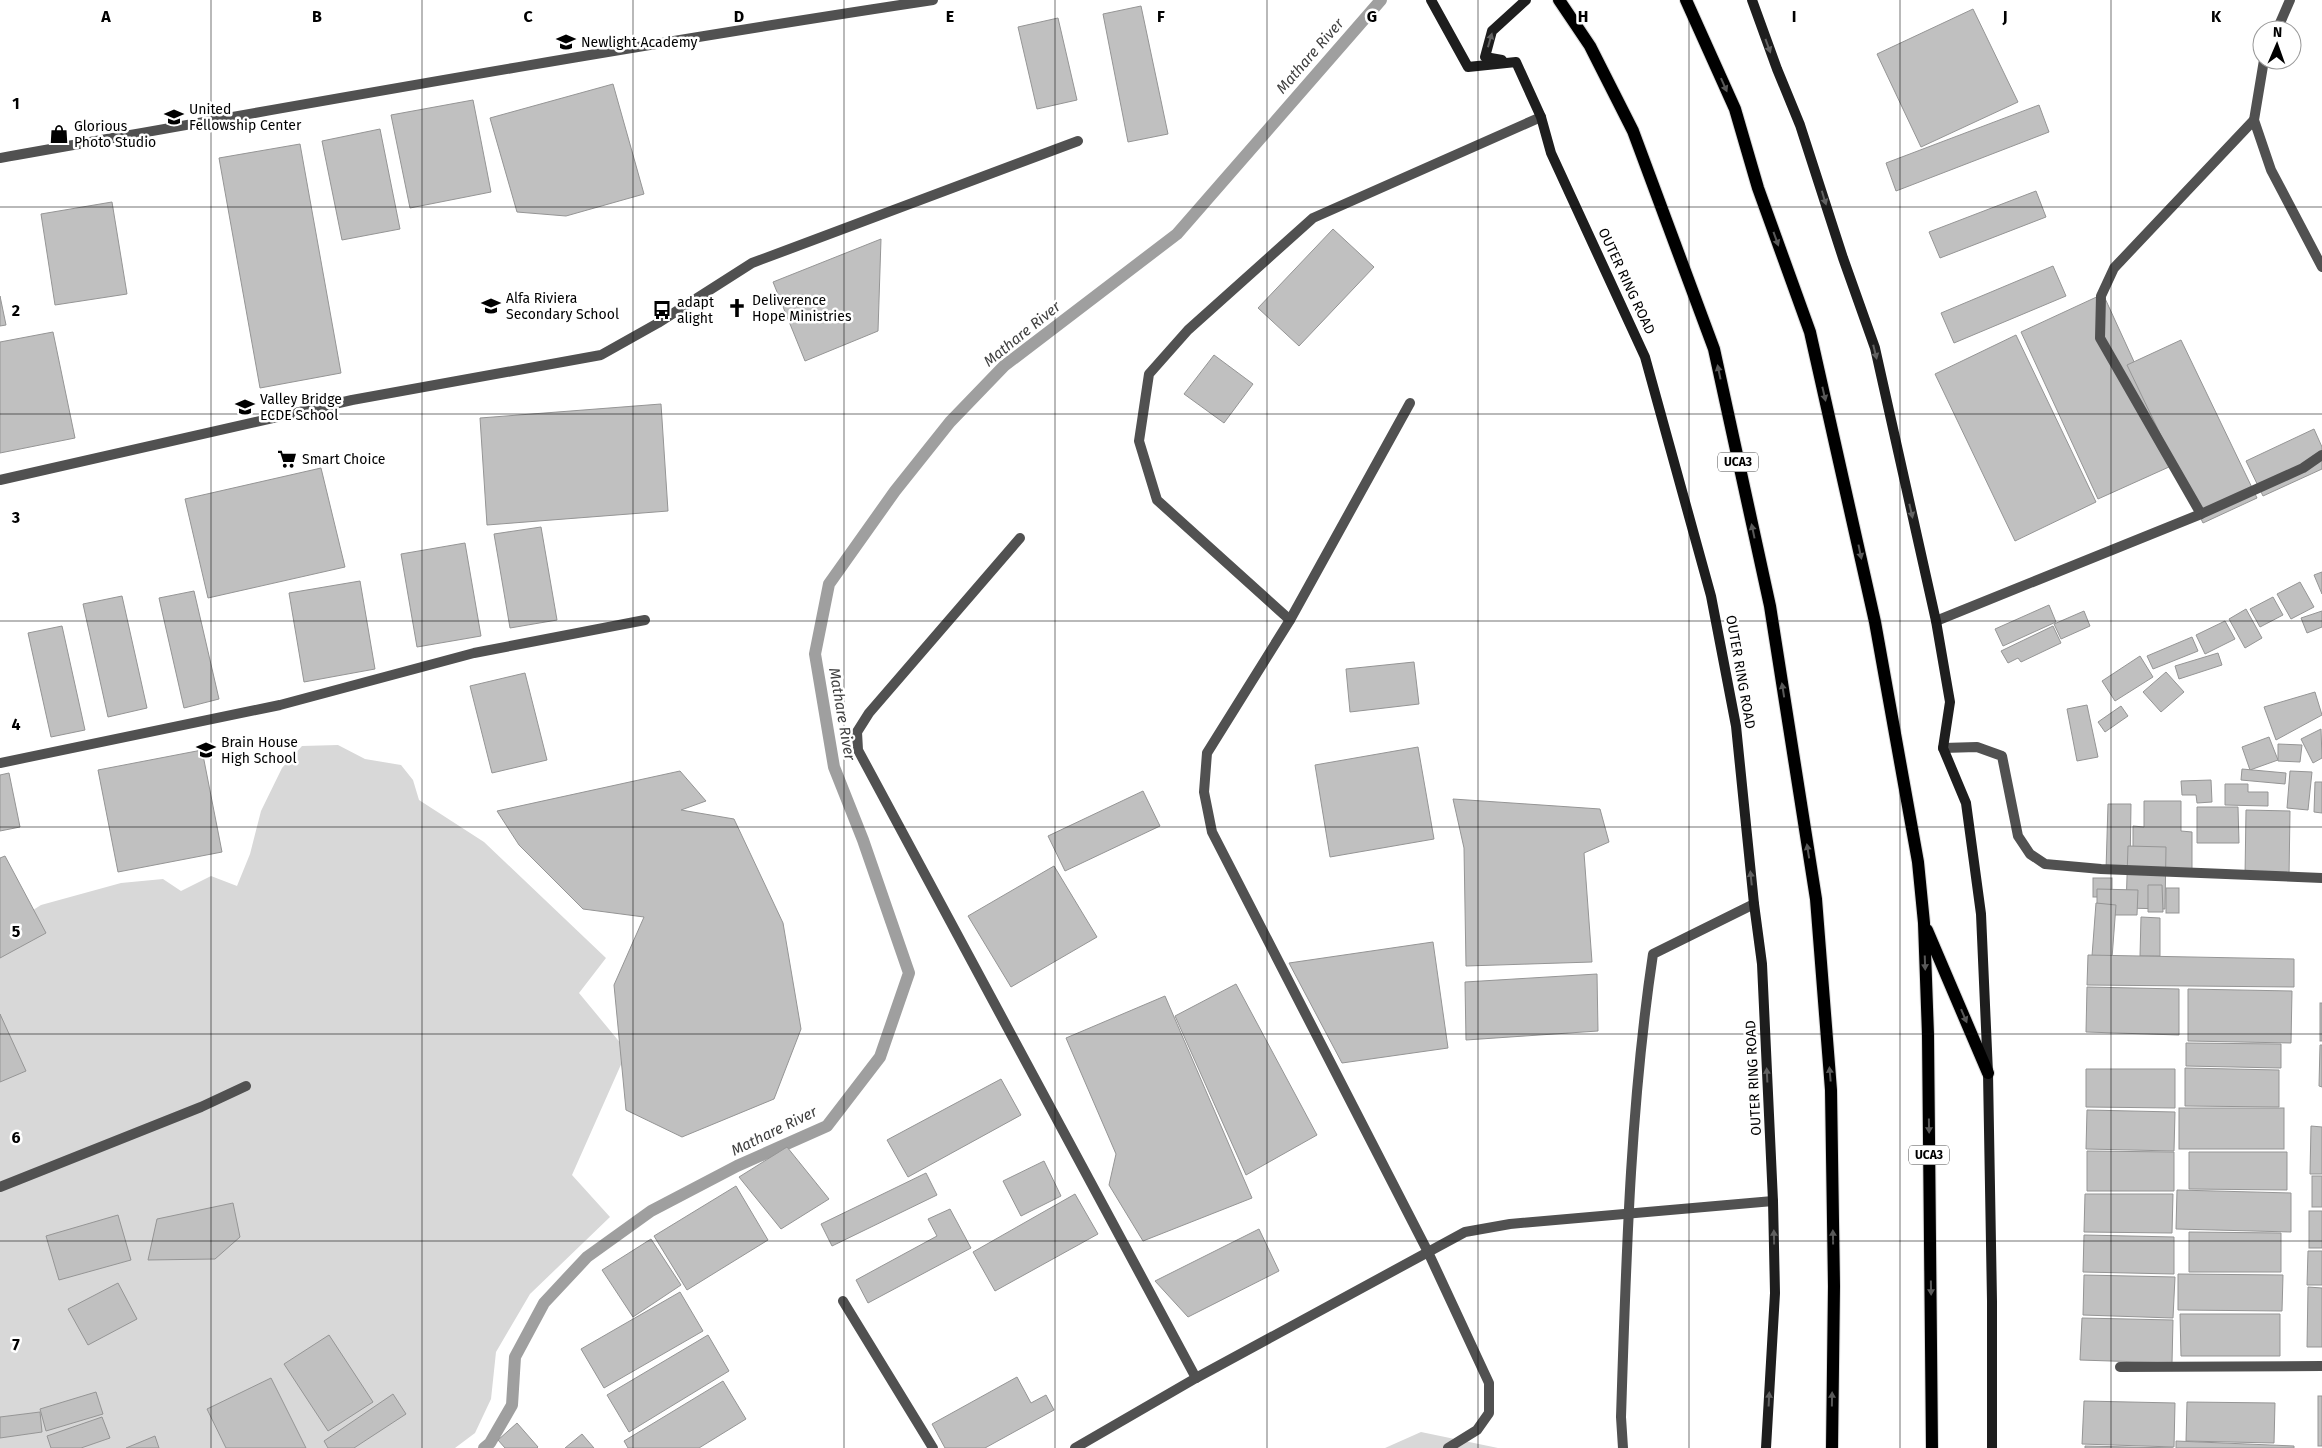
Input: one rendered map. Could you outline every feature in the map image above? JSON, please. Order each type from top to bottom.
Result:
[{"type":"main road","points":[[1431,0],[1468,67],[1516,62]]},
{"type":"main road","points":[[1516,62],[1486,57],[1492,32],[1526,0]]},
{"type":"main road","name":"UCA3","points":[[1559,0],[1590,46],[1633,131],[1714,349],[1770,606],[1816,899],[1831,1090],[1834,1286],[1832,1448]]},
{"type":"main road","name":"UCA3","points":[[1686,0],[1735,110],[1758,188],[1810,332],[1875,622],[1918,862],[1924,923],[1928,1035],[1932,1448]]},
{"type":"main road","points":[[1752,0],[1777,70],[1800,125],[1843,258],[1875,348],[1936,621],[1950,702],[1943,748],[1966,803],[1980,905],[1988,1073],[1992,1300],[1992,1448]]},
{"type":"main road","name":"OUTER RING ROAD","points":[[1516,62],[1541,117],[1552,153],[1645,356],[1711,596],[1736,726],[1762,964],[1774,1200],[1775,1293],[1766,1448]]},
{"type":"main road","points":[[1924,923],[1988,1073]]},
{"type":"street","points":[[0,158],[435,81],[775,24],[933,0]]},
{"type":"street","points":[[2281,20],[2290,0]]},
{"type":"street","points":[[2262,70],[2254,120],[2271,170],[2322,267]]},
{"type":"street","points":[[1290,620],[1157,500],[1140,441],[1149,374],[1188,330],[1313,218],[1541,117]]},
{"type":"street","points":[[2201,514],[2100,338],[2101,296],[2114,268],[2254,120]]},
{"type":"street","points":[[0,480],[352,400],[601,355],[658,323],[752,263],[1078,141]]},
{"type":"street","points":[[1410,403],[1290,620],[1207,753],[1204,792],[1212,832],[1428,1252],[1489,1383],[1489,1413],[1477,1430],[1448,1448]]},
{"type":"street","points":[[1936,621],[2201,514],[2303,468],[2322,454]]},
{"type":"street","points":[[1020,538],[869,713],[857,732],[858,750],[1196,1378]]},
{"type":"street","points":[[0,763],[280,705],[474,654],[645,620]]},
{"type":"street","points":[[1943,748],[1977,747],[2002,756],[2018,836],[2030,854],[2045,864],[2110,869],[2322,878]]},
{"type":"street","points":[[1623,1448],[1621,1417],[1628,1214],[1644,1016],[1654,954],[1754,904]]},
{"type":"street","points":[[0,1186],[200,1108],[246,1086]]},
{"type":"street","points":[[1075,1448],[1196,1378],[1465,1232],[1510,1224],[1774,1200]]},
{"type":"street","points":[[844,1301],[933,1448]]},
{"type":"street","points":[[2120,1367],[2322,1366]]},
{"type":"shaded area","points":[[338,745],[365,759],[401,765],[413,780],[419,800],[484,842],[606,958],[579,993],[627,1051],[572,1175],[610,1217],[530,1294],[496,1352],[491,1399],[475,1433],[455,1448],[0,1448],[0,931],[41,905],[121,883],[163,879],[181,891],[211,876],[237,886],[250,854],[261,811],[282,768],[302,746]]},
{"type":"shaded area","points":[[1421,1432],[1498,1448],[1385,1448]]},
{"type":"building","points":[[1141,6],[1168,134],[1128,142],[1103,14]]},
{"type":"building","points":[[1973,9],[2018,102],[1921,147],[1877,54]]},
{"type":"building","points":[[1058,18],[1077,100],[1037,109],[1018,27]]},
{"type":"building","points":[[613,84],[644,194],[566,216],[517,212],[490,118]]},
{"type":"building","points":[[473,100],[491,192],[410,208],[391,115]]},
{"type":"building","points":[[2039,105],[2049,132],[1896,191],[1886,163]]},
{"type":"building","points":[[380,129],[400,229],[342,240],[322,141]]},
{"type":"building","points":[[300,144],[341,373],[260,388],[219,158]]},
{"type":"building","points":[[2036,191],[2046,217],[1940,258],[1929,232]]},
{"type":"building","points":[[112,202],[127,294],[55,305],[41,214]]},
{"type":"building","points":[[1333,229],[1374,267],[1299,346],[1258,308]]},
{"type":"building","points":[[881,239],[878,331],[805,361],[773,282]]},
{"type":"building","points":[[2053,266],[2066,296],[1954,343],[1941,313]]},
{"type":"building","points":[[2103,294],[2180,462],[2098,499],[2021,332]]},
{"type":"building","points":[[0,296],[6,325],[0,326]]},
{"type":"building","points":[[53,332],[75,438],[0,453],[0,342]]},
{"type":"building","points":[[2016,335],[2096,502],[2015,541],[1935,374]]},
{"type":"building","points":[[2181,340],[2257,498],[2203,523],[2127,365]]},
{"type":"building","points":[[1214,355],[1253,384],[1224,423],[1184,394]]},
{"type":"building","points":[[661,404],[668,511],[487,525],[480,418]]},
{"type":"building","points":[[2314,429],[2322,447],[2322,469],[2263,496],[2246,461]]},
{"type":"building","points":[[321,468],[345,567],[208,598],[185,499]]},
{"type":"building","points":[[541,527],[557,620],[510,628],[494,534]]},
{"type":"building","points":[[465,543],[481,636],[417,647],[401,554]]},
{"type":"building","points":[[2322,572],[2322,594],[2314,575]]},
{"type":"building","points":[[360,581],[375,669],[304,682],[289,593]]},
{"type":"building","points":[[2300,582],[2314,607],[2291,619],[2277,594]]},
{"type":"building","points":[[194,591],[219,699],[184,708],[159,598]]},
{"type":"building","points":[[122,596],[147,708],[108,717],[83,604]]},
{"type":"building","points":[[2273,597],[2283,615],[2260,627],[2250,609]]},
{"type":"building","points":[[2049,605],[2056,622],[2003,646],[1995,629]]},
{"type":"building","points":[[2246,609],[2262,638],[2245,648],[2229,619]]},
{"type":"building","points":[[2084,611],[2090,626],[2061,639],[2054,624]]},
{"type":"building","points":[[2322,611],[2322,627],[2307,633],[2301,618]]},
{"type":"building","points":[[2225,621],[2235,639],[2205,654],[2196,635]]},
{"type":"building","points":[[62,626],[85,730],[51,737],[28,633]]},
{"type":"building","points":[[2053,626],[2061,643],[2021,662],[2018,658],[2008,663],[2001,651]]},
{"type":"building","points":[[2192,637],[2198,651],[2153,669],[2147,656]]},
{"type":"building","points":[[2218,653],[2222,665],[2179,679],[2175,666]]},
{"type":"building","points":[[2140,656],[2153,677],[2115,701],[2102,681]]},
{"type":"building","points":[[1414,662],[1419,704],[1350,712],[1346,669]]},
{"type":"building","points":[[2166,672],[2184,692],[2161,712],[2143,692]]},
{"type":"building","points":[[525,673],[547,760],[492,773],[470,686]]},
{"type":"building","points":[[2315,692],[2322,715],[2276,740],[2264,707]]},
{"type":"building","points":[[2087,705],[2098,757],[2077,761],[2067,709]]},
{"type":"building","points":[[2121,706],[2128,716],[2105,732],[2098,722]]},
{"type":"building","points":[[2321,729],[2322,758],[2313,763],[2301,739]]},
{"type":"building","points":[[2269,737],[2278,760],[2250,770],[2242,747]]},
{"type":"building","points":[[2278,744],[2302,745],[2300,762],[2278,761]]},
{"type":"building","points":[[1418,747],[1434,839],[1330,857],[1315,765]]},
{"type":"building","points":[[202,750],[222,852],[118,872],[98,770]]},
{"type":"building","points":[[2242,769],[2286,773],[2285,784],[2241,780]]},
{"type":"building","points":[[680,771],[706,801],[681,810],[734,819],[783,923],[801,1029],[774,1099],[682,1137],[626,1110],[614,985],[644,917],[583,909],[519,845],[497,811]]},
{"type":"building","points":[[2290,771],[2312,772],[2308,810],[2287,808]]},
{"type":"building","points":[[9,773],[20,827],[0,831],[0,775]]},
{"type":"building","points":[[2211,780],[2212,802],[2197,803],[2196,795],[2182,795],[2181,781]]},
{"type":"building","points":[[2315,782],[2322,782],[2322,813],[2314,812]]},
{"type":"building","points":[[2225,784],[2248,784],[2248,792],[2268,792],[2268,806],[2225,805]]},
{"type":"building","points":[[1143,791],[1160,826],[1065,871],[1048,836]]},
{"type":"building","points":[[1453,799],[1600,809],[1609,842],[1584,853],[1592,962],[1466,966],[1464,848]]},
{"type":"building","points":[[2144,801],[2181,801],[2181,831],[2192,832],[2192,869],[2133,867],[2133,826],[2144,827]]},
{"type":"building","points":[[2108,804],[2131,804],[2130,870],[2106,870]]},
{"type":"building","points":[[2197,807],[2238,807],[2239,843],[2197,843]]},
{"type":"building","points":[[2246,810],[2290,811],[2289,877],[2245,877]]},
{"type":"building","points":[[2128,846],[2166,847],[2165,909],[2126,908]]},
{"type":"building","points":[[5,856],[46,933],[0,958],[0,858]]},
{"type":"building","points":[[1054,866],[1097,937],[1011,987],[968,916]]},
{"type":"building","points":[[2093,878],[2112,878],[2112,897],[2093,897]]},
{"type":"building","points":[[2148,885],[2162,885],[2163,912],[2148,912]]},
{"type":"building","points":[[2166,888],[2179,888],[2179,913],[2166,913]]},
{"type":"building","points":[[2097,889],[2138,890],[2137,915],[2097,915]]},
{"type":"building","points":[[2096,903],[2116,905],[2112,958],[2092,956]]},
{"type":"building","points":[[2141,917],[2160,918],[2160,956],[2140,956]]},
{"type":"building","points":[[1433,942],[1448,1048],[1342,1063],[1289,963]]},
{"type":"building","points":[[2088,955],[2294,959],[2294,987],[2087,985]]},
{"type":"building","points":[[1597,974],[1598,1031],[1466,1040],[1465,982]]},
{"type":"building","points":[[1236,984],[1317,1135],[1246,1175],[1175,1016]]},
{"type":"building","points":[[2087,987],[2179,989],[2179,1035],[2086,1032]]},
{"type":"building","points":[[2188,989],[2292,991],[2291,1043],[2188,1041]]},
{"type":"building","points":[[1165,996],[1252,1198],[1143,1241],[1109,1185],[1116,1154],[1066,1038]]},
{"type":"building","points":[[2320,1003],[2322,1003],[2322,1041],[2320,1041]]},
{"type":"building","points":[[0,1014],[26,1071],[0,1082]]},
{"type":"building","points":[[2186,1043],[2281,1044],[2281,1068],[2186,1066]]},
{"type":"building","points":[[2320,1045],[2322,1045],[2322,1087],[2319,1086]]},
{"type":"building","points":[[2185,1068],[2279,1070],[2279,1107],[2185,1106]]},
{"type":"building","points":[[2086,1069],[2175,1069],[2175,1108],[2086,1107]]},
{"type":"building","points":[[1001,1079],[1021,1115],[908,1177],[887,1140]]},
{"type":"building","points":[[2179,1108],[2284,1108],[2284,1149],[2179,1149]]},
{"type":"building","points":[[2087,1110],[2175,1112],[2174,1151],[2086,1149]]},
{"type":"building","points":[[2311,1126],[2322,1127],[2322,1174],[2310,1174]]},
{"type":"building","points":[[787,1147],[829,1199],[781,1229],[739,1177]]},
{"type":"building","points":[[2087,1151],[2174,1152],[2174,1191],[2087,1191]]},
{"type":"building","points":[[2189,1152],[2287,1152],[2287,1190],[2189,1189]]},
{"type":"building","points":[[1044,1161],[1061,1196],[1021,1216],[1003,1181]]},
{"type":"building","points":[[926,1173],[937,1195],[832,1246],[821,1224]]},
{"type":"building","points":[[2312,1176],[2322,1176],[2322,1207],[2312,1207]]},
{"type":"building","points":[[736,1186],[768,1240],[687,1290],[654,1236]]},
{"type":"building","points":[[2177,1190],[2291,1193],[2291,1232],[2176,1229]]},
{"type":"building","points":[[1075,1194],[1098,1234],[995,1291],[973,1252]]},
{"type":"building","points":[[2085,1194],[2173,1194],[2172,1233],[2084,1232]]},
{"type":"building","points":[[233,1203],[240,1237],[215,1259],[148,1260],[157,1219]]},
{"type":"building","points":[[950,1209],[971,1248],[868,1303],[856,1280],[937,1236],[928,1219]]},
{"type":"building","points":[[2309,1211],[2322,1211],[2322,1248],[2309,1248]]},
{"type":"building","points":[[118,1215],[131,1260],[59,1280],[46,1236]]},
{"type":"building","points":[[1259,1229],[1279,1271],[1188,1317],[1155,1281]]},
{"type":"building","points":[[2189,1232],[2281,1233],[2281,1272],[2189,1272]]},
{"type":"building","points":[[2084,1235],[2174,1237],[2174,1274],[2083,1272]]},
{"type":"building","points":[[651,1239],[681,1285],[633,1317],[602,1270]]},
{"type":"building","points":[[2308,1251],[2322,1251],[2322,1285],[2307,1285]]},
{"type":"building","points":[[2178,1274],[2283,1275],[2282,1311],[2178,1310]]},
{"type":"building","points":[[2084,1275],[2175,1277],[2173,1318],[2083,1315]]},
{"type":"building","points":[[118,1283],[137,1319],[88,1345],[68,1309]]},
{"type":"building","points":[[2308,1287],[2322,1288],[2322,1347],[2307,1347]]},
{"type":"building","points":[[680,1292],[703,1331],[604,1388],[581,1349]]},
{"type":"building","points":[[2180,1314],[2280,1314],[2280,1356],[2181,1356]]},
{"type":"building","points":[[2082,1318],[2173,1320],[2172,1363],[2080,1360]]},
{"type":"building","points":[[329,1335],[373,1402],[328,1431],[284,1364]]},
{"type":"building","points":[[708,1335],[729,1371],[629,1432],[607,1395]]},
{"type":"building","points":[[1017,1377],[1031,1403],[1046,1395],[1054,1410],[985,1448],[945,1448],[932,1424]]},
{"type":"building","points":[[271,1378],[306,1448],[226,1448],[207,1409]]},
{"type":"building","points":[[723,1381],[746,1419],[699,1448],[628,1448],[624,1441]]},
{"type":"building","points":[[96,1392],[103,1414],[46,1431],[40,1409]]},
{"type":"building","points":[[393,1394],[406,1414],[354,1448],[328,1448],[324,1441]]},
{"type":"building","points":[[2318,1396],[2322,1396],[2322,1446],[2318,1446]]},
{"type":"building","points":[[2084,1401],[2175,1403],[2174,1447],[2082,1444]]},
{"type":"building","points":[[2187,1402],[2275,1403],[2274,1443],[2186,1441]]},
{"type":"building","points":[[40,1412],[42,1432],[0,1438],[0,1417]]},
{"type":"building","points":[[102,1417],[110,1438],[81,1448],[51,1448],[47,1436]]},
{"type":"building","points":[[517,1423],[537,1448],[505,1448],[498,1440]]},
{"type":"building","points":[[582,1434],[594,1448],[565,1448]]},
{"type":"building","points":[[155,1436],[159,1448],[126,1448]]},
{"type":"building","points":[[2176,1441],[2294,1446],[2294,1448],[2176,1448]]},
{"type":"building","points":[[2085,1446],[2173,1448],[2085,1448]]},
{"type":"waterway","name":"Mathare River","points":[[484,1448],[490,1443],[512,1405],[515,1357],[544,1303],[587,1257],[651,1211],[737,1166],[827,1126],[880,1057],[909,973],[863,840],[834,767],[815,654],[829,584],[895,491],[950,422],[1004,366],[1177,234],[1381,0]]},
{"type":"place","name":"Newlight Academy","points":[[566,42]]},
{"type":"place","name":"United Fellowship Center","points":[[174,117]]},
{"type":"place","name":"Glorious Photo Studio","points":[[59,134]]},
{"type":"place","name":"Alfa Riviera Secondary School","points":[[491,306]]},
{"type":"place","name":"Deliverence Hope Ministries","points":[[737,308]]},
{"type":"place","name":"adapt alight","points":[[662,310]]},
{"type":"place","name":"Valley Bridge ECDE School","points":[[245,407]]},
{"type":"place","name":"Smart Choice","points":[[287,459]]},
{"type":"place","name":"Brain House High School","points":[[206,750]]}]
